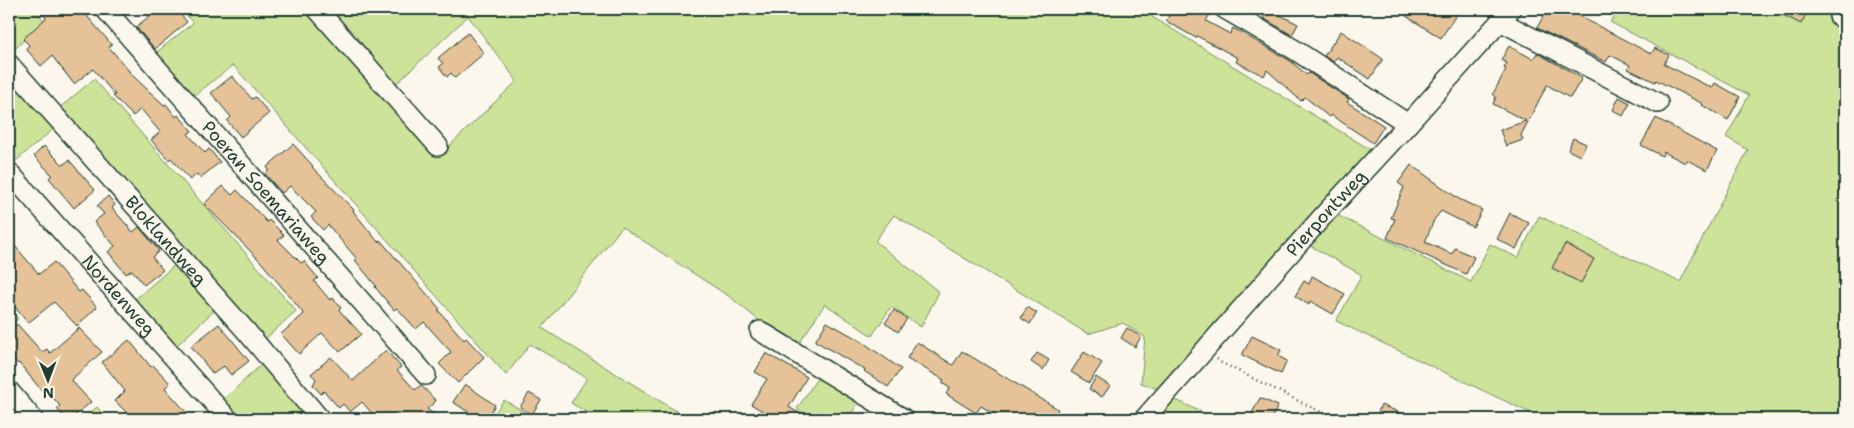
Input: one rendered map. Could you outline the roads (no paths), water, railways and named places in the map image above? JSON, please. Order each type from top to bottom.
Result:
[{"type":"street","name":"Poeran Soemariaweg","points":[[105,9],[426,375]]},
{"type":"street","points":[[317,9],[438,146]]},
{"type":"street","points":[[1225,9],[1296,50],[1408,124]]},
{"type":"street","points":[[1505,15],[1658,103]]},
{"type":"street","name":"Pierpontweg","points":[[1144,419],[1207,350],[1323,216],[1505,15]]},
{"type":"street","name":"Bloklandweg","points":[[9,64],[246,332],[320,419]]},
{"type":"street","name":"Nordenweg","points":[[9,172],[228,419]]},
{"type":"street","points":[[760,332],[904,419]]},
{"type":"street","points":[[9,391],[33,419]]}]
